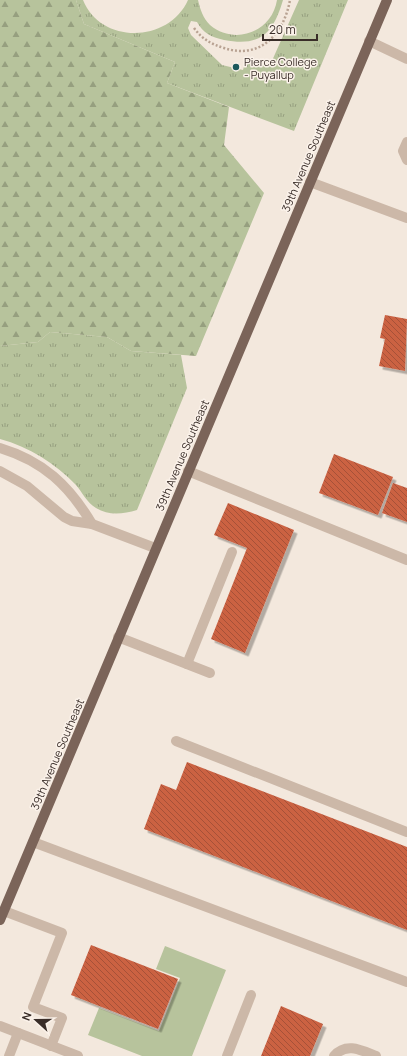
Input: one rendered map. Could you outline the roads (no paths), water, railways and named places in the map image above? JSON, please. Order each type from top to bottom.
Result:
[{"type":"main road","name":"39th Avenue Southeast","points":[[2,915],[155,548],[387,0]]},
{"type":"street","points":[[369,41],[407,59]]},
{"type":"street","points":[[407,142],[403,151],[407,160]]},
{"type":"street","points":[[310,182],[407,218]]},
{"type":"street","points":[[0,448],[22,456],[55,477],[73,495],[92,524]]},
{"type":"street","points":[[0,471],[27,486],[64,518],[72,521],[92,524],[155,548]]},
{"type":"street","points":[[188,471],[407,560]]},
{"type":"street","points":[[187,664],[232,552]]},
{"type":"street","points":[[118,637],[210,673]]},
{"type":"street","points":[[176,741],[407,832]]},
{"type":"street","points":[[33,842],[407,982]]},
{"type":"street","points":[[2,915],[62,933],[33,1007],[62,1018],[51,1046]]},
{"type":"street","points":[[227,1056],[251,995]]},
{"type":"street","points":[[0,1026],[78,1056]]},
{"type":"street","points":[[9,1056],[18,1033]]},
{"type":"street","points":[[334,1056],[340,1050],[349,1048],[376,1056]]},
{"type":"place","name":"Pierce College - Puyallup","points":[[236,67]]}]
